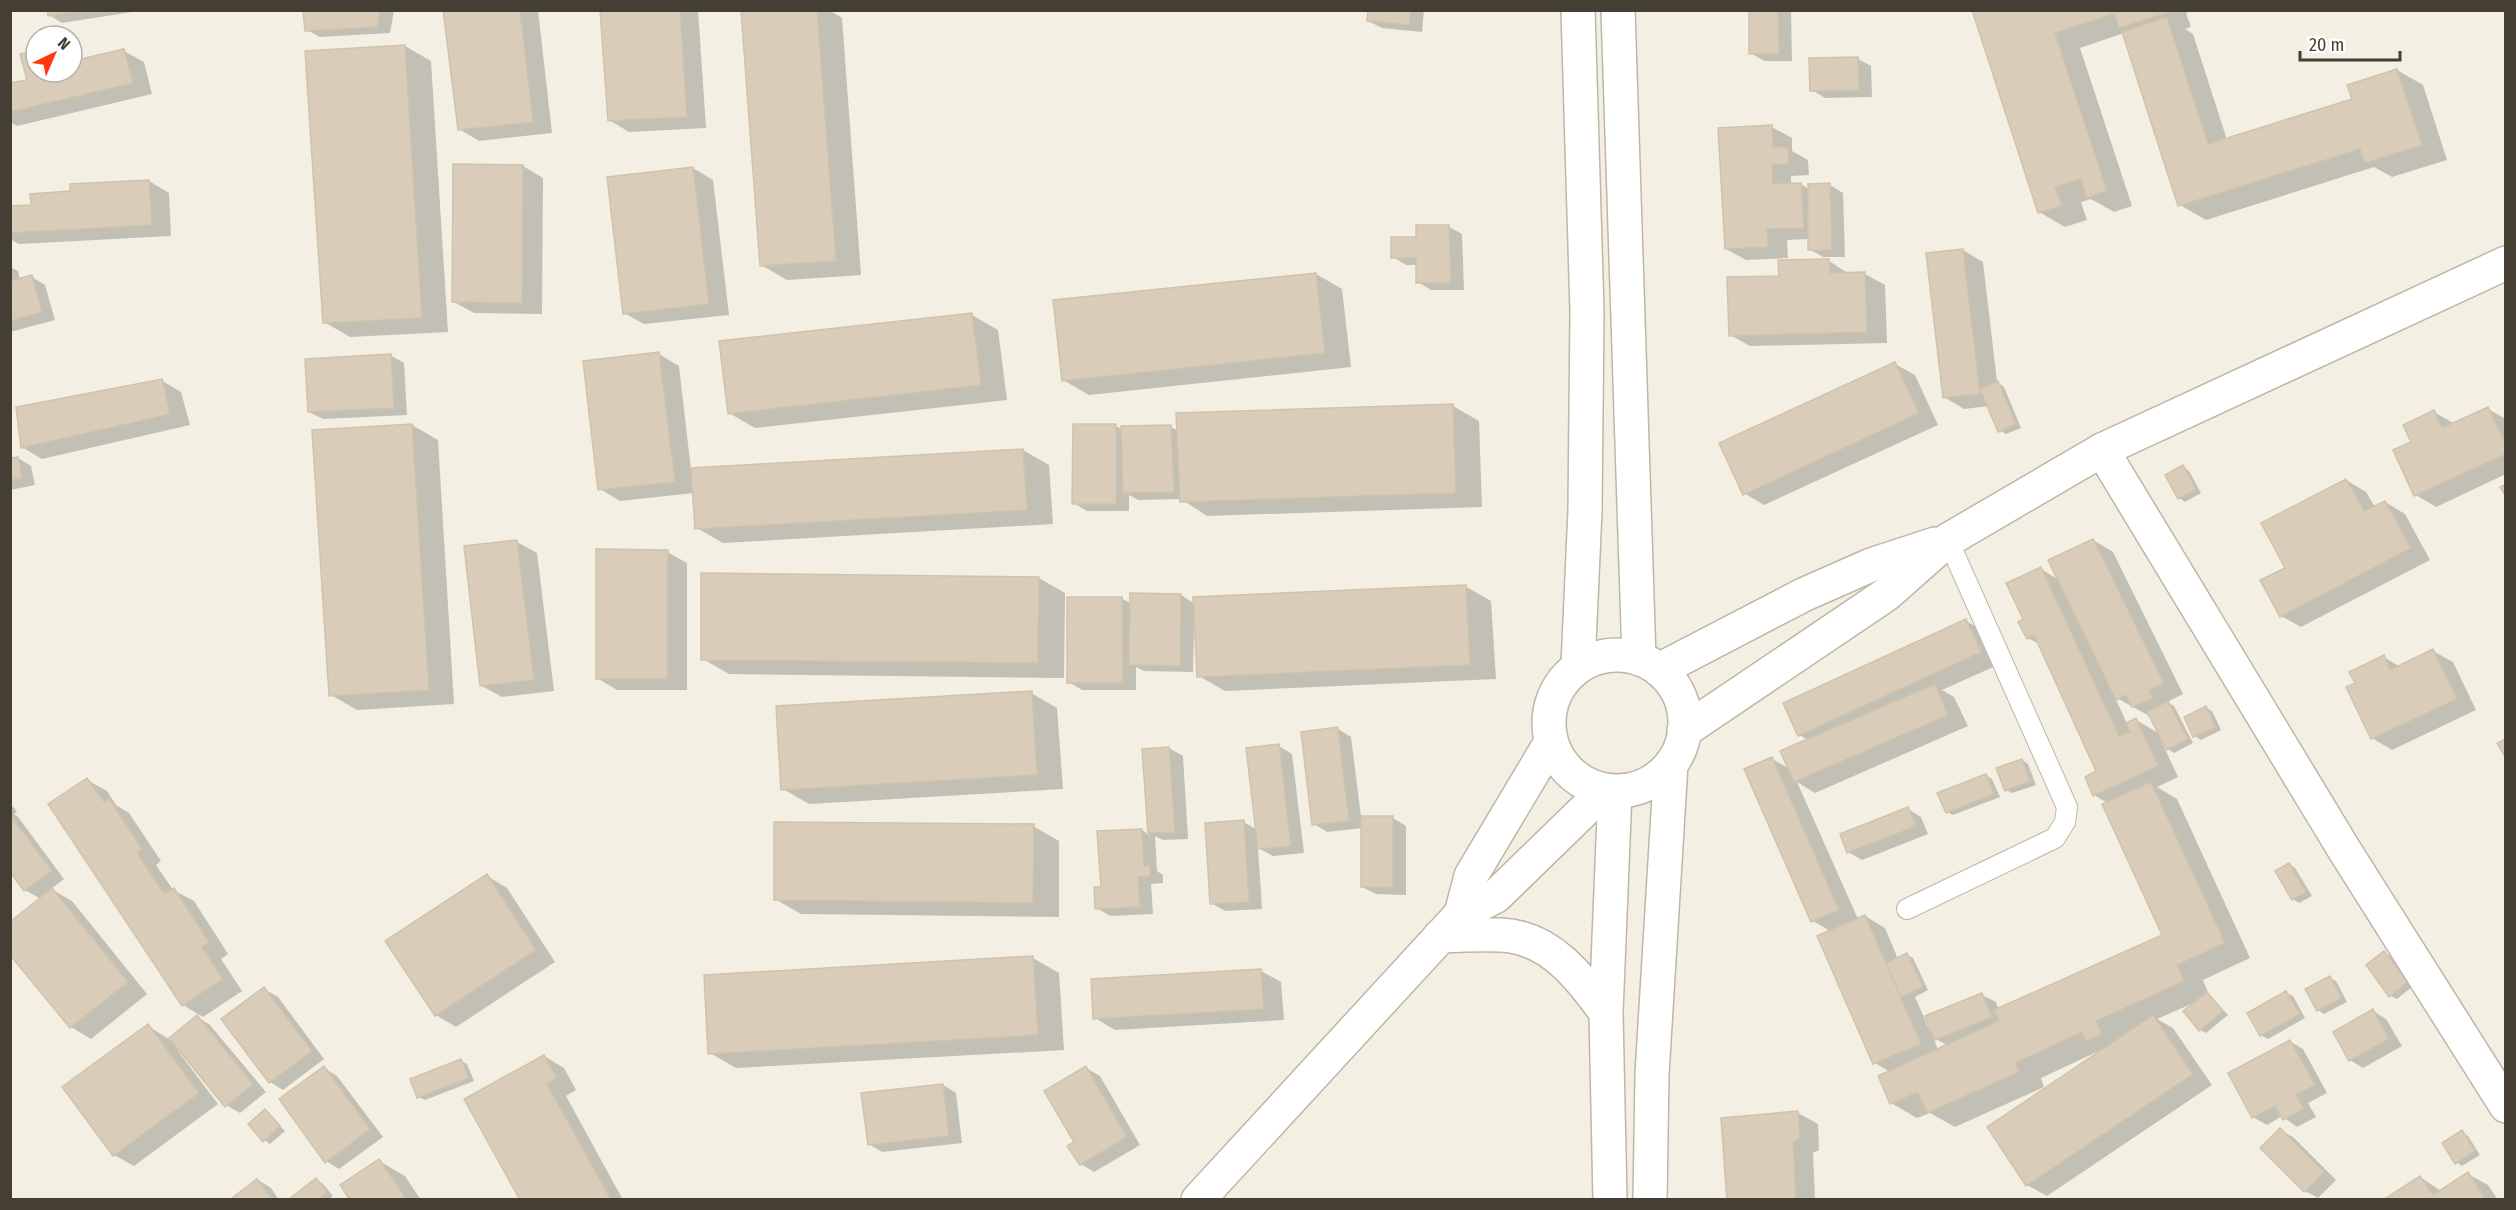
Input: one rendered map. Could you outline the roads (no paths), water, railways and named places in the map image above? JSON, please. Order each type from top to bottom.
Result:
[{"type":"street","points":[[1578,10],[1587,312],[1585,510],[1578,666]]},
{"type":"street","points":[[1618,10],[1649,664]]},
{"type":"street","points":[[1684,731],[1887,594],[1948,540],[2102,450],[2505,263]]},
{"type":"street","points":[[2102,450],[2345,851],[2505,1106]]},
{"type":"street","points":[[1649,664],[1871,565],[1948,540]]},
{"type":"street","points":[[1608,655],[1649,664],[1669,679],[1679,697],[1684,717],[1680,748],[1671,764],[1656,779],[1636,788],[1610,791],[1587,784],[1571,773],[1559,759],[1551,742],[1548,721],[1552,699],[1563,681],[1578,666],[1592,659],[1608,655]]},
{"type":"street","points":[[1451,925],[1471,876],[1551,742]]},
{"type":"street","points":[[1650,1200],[1652,1074],[1671,764]]},
{"type":"street","points":[[1198,1200],[1451,925],[1496,896],[1610,791]]},
{"type":"street","points":[[1610,791],[1606,1013],[1610,1200]]},
{"type":"street","points":[[1451,925],[1530,942],[1553,954],[1580,976],[1606,1013]]},
{"type":"lane","points":[[1907,909],[2055,838],[2065,822],[2067,807],[1948,540]]}]
